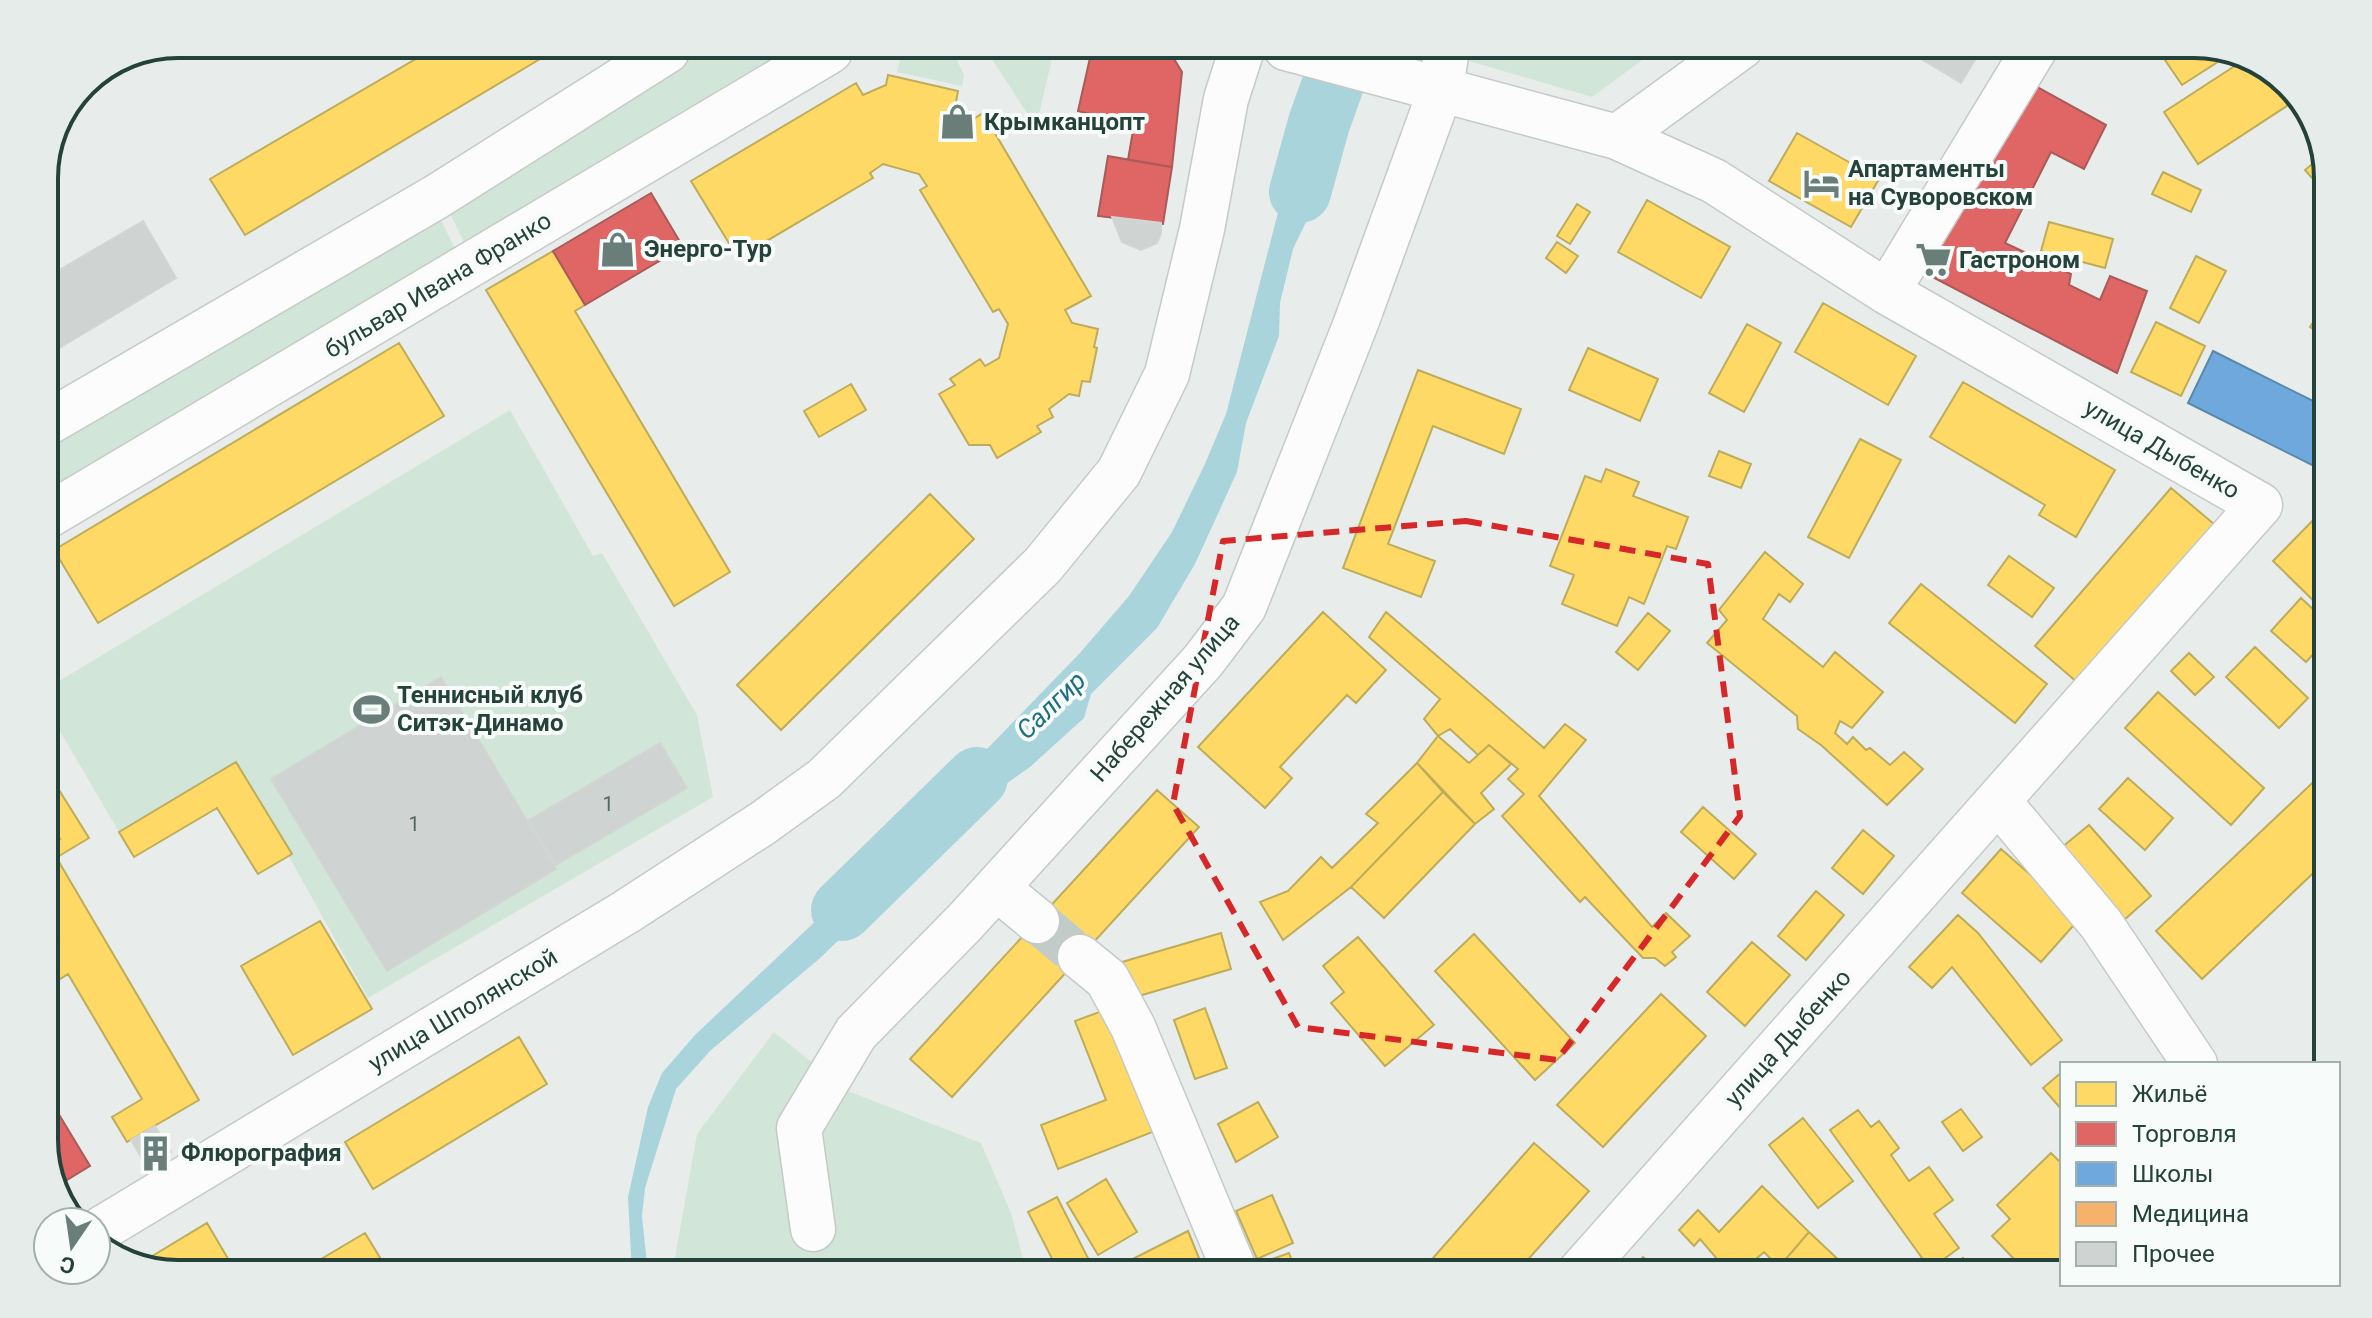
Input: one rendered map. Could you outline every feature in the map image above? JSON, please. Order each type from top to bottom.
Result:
[{"type":"street","points":[[58,417],[436,197],[656,58]]},
{"type":"street","name":"бульвар Ивана Франко","points":[[58,510],[818,58]]},
{"type":"street","name":"улица Шполянской","points":[[112,1222],[626,912],[763,823],[824,779],[1043,565],[1119,472],[1167,374],[1202,229],[1226,99],[1239,58]]},
{"type":"street","name":"улица Дыбенко","points":[[1344,58],[1435,73],[1617,137],[1714,181],[1887,292],[2260,505],[1590,1260]]},
{"type":"street","points":[[1617,137],[1726,58]]},
{"type":"street","points":[[1887,292],[2029,58]]},
{"type":"street","name":"Набережная улица","points":[[813,1229],[799,1128],[856,1033],[997,888],[1203,661],[1244,607],[1356,323],[1435,73]]},
{"type":"street","points":[[1998,801],[2101,924],[2194,1062]]},
{"type":"street","points":[[997,888],[1037,921]]},
{"type":"street","points":[[1080,957],[1107,979],[1133,1027],[1230,1260]]},
{"type":"highlighted area","points":[[1466,521],[1708,564],[1740,816],[1557,1060],[1298,1027],[1173,804],[1223,541]]},
{"type":"green space","points":[[684,58],[790,58],[468,251],[447,207]]},
{"type":"green space","points":[[900,58],[956,58],[964,75],[962,86],[897,72]]},
{"type":"green space","points":[[991,58],[1052,58],[1036,127]]},
{"type":"green space","points":[[1459,58],[1645,58],[1592,97]]},
{"type":"green space","points":[[437,212],[459,257],[58,495],[58,434]]},
{"type":"green space","name":"Теннисный клуб Ситэк-Динамо","points":[[510,410],[593,556],[602,553],[697,715],[713,797],[368,998],[236,762],[119,832],[58,728],[58,682]]},
{"type":"green space","points":[[774,1032],[848,1091],[981,1143],[1011,1213],[1023,1260],[674,1260],[697,1134]]},
{"type":"water","points":[[1306,104],[1351,116],[1333,138],[1306,222],[1293,249],[1280,303],[1279,336],[1246,423],[1237,472],[1195,564],[1157,628],[1091,694],[1084,718],[1030,767],[980,802],[931,850],[905,827],[990,746],[1079,654],[1129,596],[1172,532],[1226,414]]},
{"type":"water","points":[[895,846],[917,865],[819,959],[710,1051],[676,1089],[645,1188],[642,1216],[647,1260],[631,1260],[628,1197],[648,1107],[662,1073],[695,1035]]},
{"type":"building: Жильё","points":[[417,58],[540,59],[245,235],[210,179]]},
{"type":"building: Жильё","points":[[2164,58],[2219,61],[2182,85]]},
{"type":"building: Жильё","points":[[2235,65],[2254,74],[2289,105],[2198,164],[2164,112]]},
{"type":"building: Жильё","points":[[888,75],[958,91],[956,102],[969,122],[983,113],[1091,296],[1065,310],[1072,323],[1098,329],[1090,382],[1082,381],[1079,396],[1069,394],[1049,409],[1053,417],[1037,426],[1041,432],[997,458],[990,445],[969,445],[939,394],[955,385],[950,379],[980,359],[985,366],[999,358],[1008,324],[999,309],[993,312],[920,190],[927,186],[919,174],[883,164],[870,173],[873,178],[738,258],[691,181],[856,83],[863,95],[886,85]]},
{"type":"building: Жильё","points":[[1797,133],[1879,179],[1851,227],[1769,181]]},
{"type":"building: Жильё","points":[[2313,163],[2314,180],[2305,170]]},
{"type":"building: Жильё","points":[[2163,172],[2201,190],[2191,212],[2152,194]]},
{"type":"building: Жильё","points":[[1647,200],[1730,247],[1701,298],[1618,252]]},
{"type":"building: Жильё","points":[[1577,204],[1590,212],[1570,244],[1557,236]]},
{"type":"building: Жильё","points":[[2049,222],[2113,239],[2105,268],[2041,251]]},
{"type":"building: Жильё","points":[[1557,242],[1578,256],[1566,273],[1546,258]]},
{"type":"building: Жильё","points":[[553,251],[585,305],[575,311],[730,572],[674,606],[486,290]]},
{"type":"building: Жильё","points":[[2196,256],[2226,271],[2199,323],[2170,308]]},
{"type":"building: Жильё","points":[[1823,303],[1916,356],[1888,405],[1795,352]]},
{"type":"building: Жильё","points":[[2156,322],[2205,346],[2181,396],[2131,372]]},
{"type":"building: Жильё","points":[[1747,324],[1781,343],[1744,412],[1709,393]]},
{"type":"building: Жильё","points":[[399,343],[444,416],[98,623],[58,557],[58,548]]},
{"type":"building: Жильё","points":[[1588,348],[1658,379],[1640,421],[1569,390]]},
{"type":"building: Жильё","points":[[1418,370],[1521,409],[1504,454],[1433,426],[1388,544],[1435,561],[1421,597],[1343,568]]},
{"type":"building: Жильё","points":[[1963,382],[2115,470],[2076,537],[2039,515],[2045,505],[1930,437]]},
{"type":"building: Жильё","points":[[851,384],[866,410],[819,437],[804,411]]},
{"type":"building: Жильё","points":[[1860,439],[1901,460],[1849,558],[1808,537]]},
{"type":"building: Жильё","points":[[1719,451],[1751,464],[1741,488],[1709,476]]},
{"type":"building: Жильё","points":[[1606,469],[1639,482],[1633,496],[1688,517],[1676,549],[1667,546],[1644,604],[1629,597],[1617,626],[1562,604],[1574,575],[1550,566],[1585,476],[1601,482]]},
{"type":"building: Жильё","points":[[2171,488],[2214,524],[2078,683],[2035,646]]},
{"type":"building: Жильё","points":[[930,494],[974,539],[781,730],[737,685]]},
{"type":"building: Жильё","points":[[2314,519],[2314,601],[2273,561]]},
{"type":"building: Жильё","points":[[1765,552],[1803,584],[1790,602],[1779,594],[1763,619],[1823,667],[1835,652],[1883,692],[1852,728],[1840,721],[1835,733],[1847,744],[1853,737],[1866,750],[1870,748],[1890,765],[1904,752],[1923,769],[1887,805],[1821,745],[1798,729],[1797,716],[1707,643],[1727,620],[1719,610]]},
{"type":"building: Жильё","points":[[2009,556],[2054,588],[2032,617],[1988,585]]},
{"type":"building: Жильё","points":[[1921,584],[2047,684],[2015,723],[1889,623]]},
{"type":"building: Жильё","points":[[2301,598],[2314,610],[2314,653],[2306,662],[2271,631]]},
{"type":"building: Жильё","points":[[1323,612],[1386,670],[1356,703],[1347,695],[1280,767],[1292,778],[1265,808],[1198,747]]},
{"type":"building: Жильё","points":[[1386,612],[1544,748],[1565,724],[1586,740],[1539,796],[1652,927],[1666,913],[1690,936],[1672,952],[1676,957],[1665,966],[1655,958],[1643,958],[1585,897],[1580,902],[1502,816],[1524,794],[1508,779],[1518,769],[1489,745],[1478,755],[1450,729],[1438,736],[1424,719],[1440,699],[1369,637]]},
{"type":"building: Жильё","points":[[1648,613],[1670,631],[1638,670],[1616,652]]},
{"type":"building: Жильё","points":[[2255,647],[2308,698],[2279,728],[2226,677]]},
{"type":"building: Жильё","points":[[2189,653],[2214,677],[2195,695],[2171,671]]},
{"type":"building: Жильё","points":[[2158,692],[2264,788],[2231,825],[2125,728]]},
{"type":"building: Жильё","points":[[1438,736],[1469,763],[1489,745],[1511,764],[1481,793],[1494,809],[1475,824],[1417,763]]},
{"type":"building: Жильё","points":[[236,762],[292,854],[258,874],[217,808],[134,857],[119,832]]},
{"type":"building: Жильё","points":[[1417,763],[1443,792],[1351,887],[1283,940],[1260,902],[1288,891],[1321,857],[1332,868],[1378,823],[1366,814]]},
{"type":"building: Жильё","points":[[2128,778],[2173,818],[2145,850],[2099,809]]},
{"type":"building: Жильё","points":[[2314,781],[2314,872],[2202,979],[2156,931]]},
{"type":"building: Жильё","points":[[58,788],[89,838],[58,854]]},
{"type":"building: Жильё","points":[[1157,790],[1199,827],[952,1097],[910,1059]]},
{"type":"building: Жильё","points":[[1443,792],[1475,824],[1384,918],[1351,887]]},
{"type":"building: Жильё","points":[[1703,807],[1756,854],[1734,879],[1681,832]]},
{"type":"building: Жильё","points":[[2089,825],[2151,896],[2124,920],[2061,848]]},
{"type":"building: Жильё","points":[[1863,830],[1894,856],[1863,894],[1832,868]]},
{"type":"building: Жильё","points":[[2001,849],[2080,918],[2041,962],[1962,893]]},
{"type":"building: Жильё","points":[[58,863],[199,1100],[127,1142],[112,1117],[142,1099],[68,974],[58,980]]},
{"type":"building: Жильё","points":[[1816,891],[1844,915],[1806,960],[1778,936]]},
{"type":"building: Жильё","points":[[1958,915],[1978,933],[2062,1040],[2031,1065],[1952,967],[1932,988],[1909,967]]},
{"type":"building: Жильё","points":[[320,921],[372,1009],[293,1055],[241,966]]},
{"type":"building: Жильё","points":[[1221,933],[1231,969],[1132,998],[1122,962]]},
{"type":"building: Жильё","points":[[1474,934],[1575,1043],[1535,1080],[1435,971]]},
{"type":"building: Жильё","points":[[1358,937],[1434,1025],[1385,1066],[1331,1003],[1344,992],[1323,966]]},
{"type":"building: Жильё","points":[[1752,942],[1790,975],[1745,1026],[1707,992]]},
{"type":"building: Жильё","points":[[1661,994],[1706,1036],[1603,1147],[1557,1105]]},
{"type":"building: Жильё","points":[[1113,1007],[1160,1129],[1058,1169],[1041,1125],[1106,1100],[1075,1021]]},
{"type":"building: Жильё","points":[[1205,1008],[1227,1068],[1195,1079],[1174,1020]]},
{"type":"building: Жильё","points":[[519,1037],[547,1084],[373,1189],[345,1142]]},
{"type":"building: Жильё","points":[[2060,1074],[2060,1108],[2043,1088]]},
{"type":"building: Жильё","points":[[1258,1102],[1278,1137],[1236,1162],[1218,1124]]},
{"type":"building: Жильё","points":[[1961,1109],[1982,1137],[1963,1151],[1942,1122]]},
{"type":"building: Жильё","points":[[1858,1110],[1871,1127],[1879,1121],[1899,1148],[1891,1155],[1909,1181],[1929,1167],[1953,1200],[1934,1214],[1959,1248],[1942,1260],[1924,1260],[1830,1130]]},
{"type":"building: Жильё","points":[[1803,1118],[1853,1181],[1818,1208],[1769,1145]]},
{"type":"building: Жильё","points":[[1534,1143],[1589,1191],[1527,1260],[1431,1260]]},
{"type":"building: Жильё","points":[[2051,1153],[2060,1162],[2060,1260],[2015,1260],[1992,1236],[2010,1219],[1997,1205]]},
{"type":"building: Жильё","points":[[1106,1179],[1137,1232],[1098,1255],[1067,1203]]},
{"type":"building: Жильё","points":[[1762,1186],[1809,1232],[1785,1260],[1772,1260],[1764,1252],[1755,1260],[1718,1260],[1700,1239],[1694,1246],[1679,1230],[1698,1210],[1719,1232]]},
{"type":"building: Жильё","points":[[1272,1195],[1293,1243],[1257,1259],[1236,1211]]},
{"type":"building: Жильё","points":[[1057,1197],[1089,1260],[1053,1260],[1028,1212]]},
{"type":"building: Жильё","points":[[207,1223],[229,1260],[178,1260],[151,1257]]},
{"type":"building: Жильё","points":[[1188,1231],[1200,1260],[1131,1260]]},
{"type":"building: Жильё","points":[[1809,1232],[1839,1260],[1785,1260]]},
{"type":"building: Жильё","points":[[365,1233],[381,1260],[322,1260]]},
{"type":"building: Жильё","points":[[1289,1253],[1292,1260],[1269,1260]]},
{"type":"building: Торговля","points":[[1090,58],[1169,58],[1174,59],[1182,72],[1172,167],[1128,160],[1134,125],[1078,111]]},
{"type":"building: Торговля","points":[[2028,82],[2106,125],[2084,169],[2051,152],[2005,243],[2071,274],[2069,285],[2100,300],[2110,276],[2147,291],[2117,373],[1923,272]]},
{"type":"building: Торговля","points":[[1108,156],[1172,167],[1163,224],[1098,216]]},
{"type":"building: Торговля","name":"Энерго-Тур","points":[[651,193],[683,247],[585,305],[553,251]]},
{"type":"building: Торговля","points":[[58,1113],[90,1166],[65,1181],[58,1148]]},
{"type":"building: Школы","points":[[2213,351],[2314,402],[2314,466],[2188,403]]},
{"type":"building: Прочее","points":[[1920,58],[1976,58],[1961,83]]},
{"type":"building: Прочее","points":[[1112,217],[1161,223],[1157,243],[1141,250],[1122,242]]},
{"type":"building: Прочее","points":[[143,221],[176,278],[58,349],[58,271]]},
{"type":"building: Прочее","points":[[441,677],[556,869],[387,971],[271,779]]},
{"type":"building: Прочее","points":[[660,743],[687,788],[556,865],[529,820]]},
{"type":"building: Прочее","points":[[155,1126],[164,1141],[140,1155],[131,1140]]},
{"type":"building: Прочее","name":"Флюрография","points":[[164,1141],[171,1152],[147,1166],[140,1155]]},
{"type":"waterway","name":"Салгир","points":[[1300,192],[1319,123],[1342,58]]},
{"type":"waterway","name":"Салгир","points":[[842,910],[977,778]]},
{"type":"tunnel","points":[[1037,921],[1080,957]]},
{"type":"place","name":"Крымканцопт","points":[[958,122]]},
{"type":"place","name":"Апартаменты на Суворовском","points":[[1822,183]]},
{"type":"place","name":"Энерго-Тур","points":[[618,249]]},
{"type":"place","name":"Гастроном","points":[[1933,260]]},
{"type":"place","name":"Теннисный клуб Ситэк-Динамо","points":[[371,709]]},
{"type":"place","name":"Флюрография","points":[[155,1153]]}]
